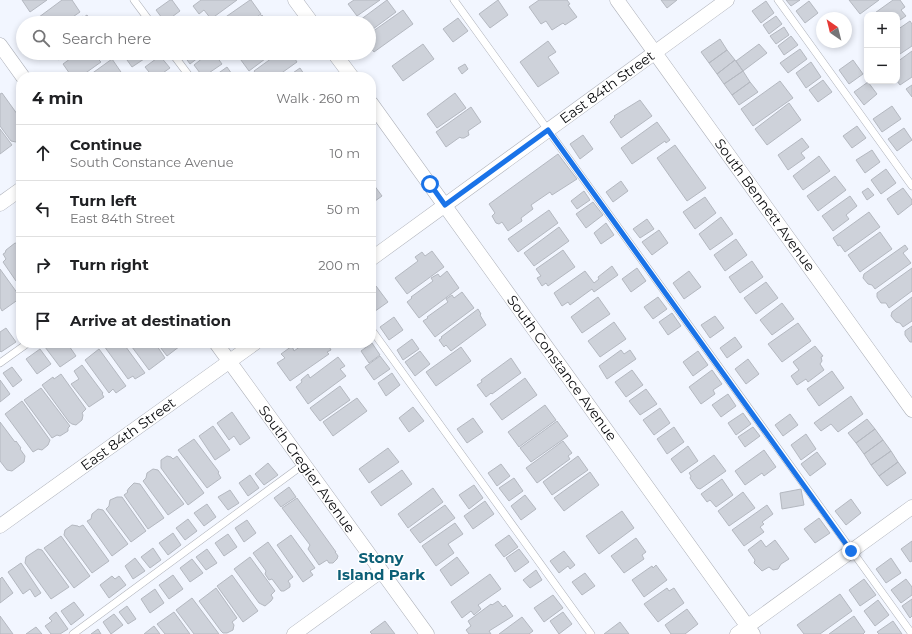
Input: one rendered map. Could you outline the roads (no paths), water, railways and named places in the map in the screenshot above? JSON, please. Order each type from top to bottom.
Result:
[{"type":"street","points":[[296,0],[307,16]]},
{"type":"street","name":"South Bennett Avenue","points":[[617,0],[912,410]]},
{"type":"street","name":"East 84th Street","points":[[376,255],[727,0]]},
{"type":"street","points":[[0,45],[19,72]]},
{"type":"street","points":[[339,60],[348,72]]},
{"type":"street","name":"South Constance Avenue","points":[[376,110],[445,205],[745,632]]},
{"type":"street","points":[[0,204],[16,192]]},
{"type":"street","name":"South Cregier Avenue","points":[[220,348],[427,634]]},
{"type":"street","name":"East 84th Street","points":[[0,526],[248,348]]},
{"type":"street","points":[[745,632],[912,506]]},
{"type":"street","points":[[294,634],[381,571]]},
{"type":"lane","points":[[134,0],[146,16]]},
{"type":"lane","points":[[454,0],[912,634]]},
{"type":"lane","points":[[778,0],[912,186]]},
{"type":"lane","points":[[177,60],[186,72]]},
{"type":"lane","points":[[376,336],[591,634]]},
{"type":"lane","points":[[0,363],[21,348]]},
{"type":"lane","points":[[73,634],[304,464]]},
{"type":"district","name":"Stony Island Park","points":[[381,566]]}]
